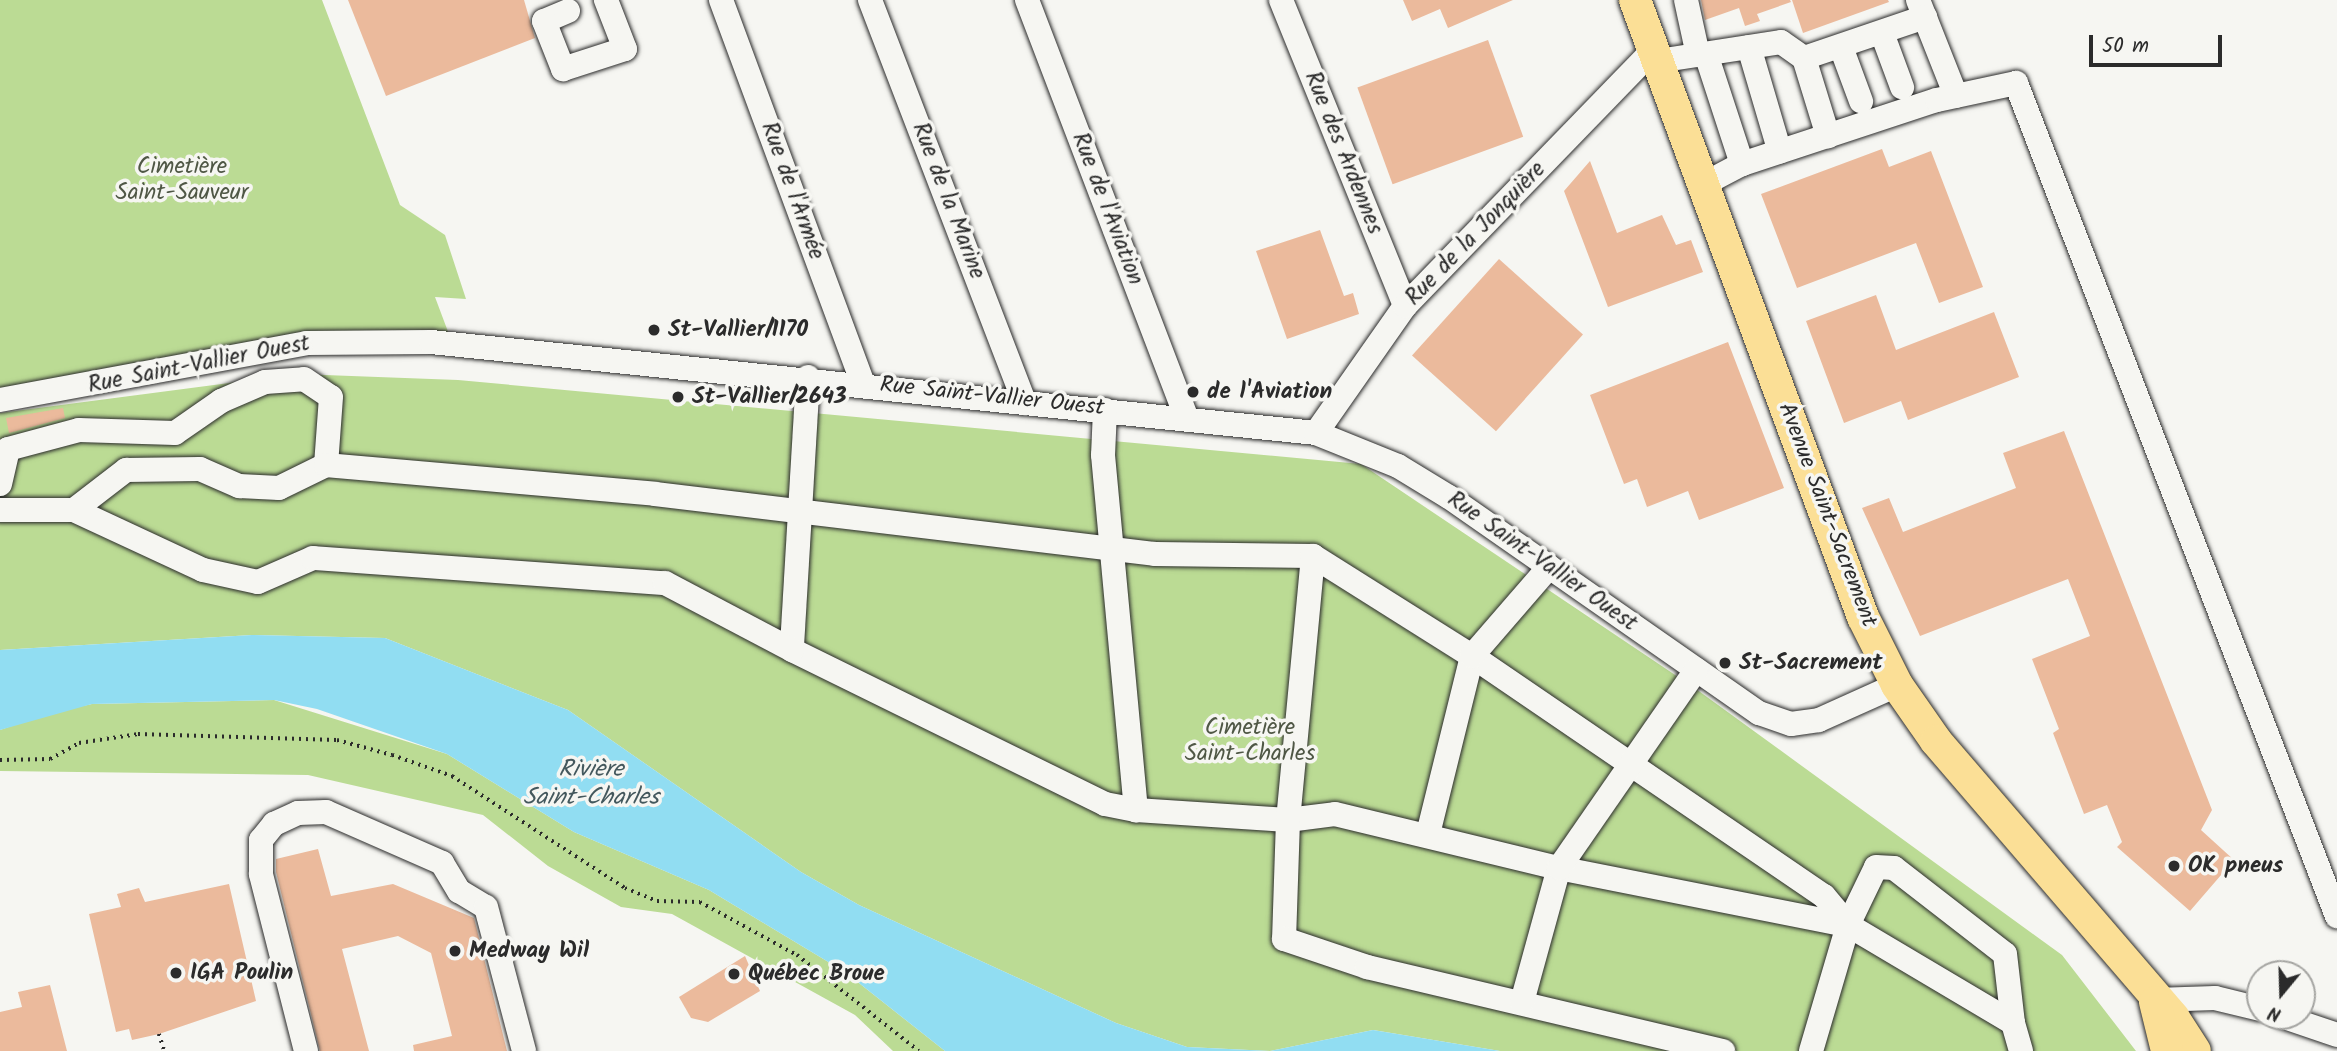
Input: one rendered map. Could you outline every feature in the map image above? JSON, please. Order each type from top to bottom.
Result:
[{"type":"main road","name":"Avenue Saint-Sacrement","points":[[1635,0],[1863,617],[1897,685],[1936,741],[2155,1000],[2194,1051]]},
{"type":"main road","name":"Avenue Saint-Sacrement","points":[[2155,1000],[2167,1051]]},
{"type":"street","points":[[599,0],[566,5],[544,21],[563,69],[625,48],[606,0]]},
{"type":"street","name":"Rue de l'Armée","points":[[721,0],[862,383]]},
{"type":"street","name":"Rue de la Marine","points":[[870,0],[1025,403]]},
{"type":"street","name":"Rue de l'Aviation","points":[[1027,0],[1186,417]]},
{"type":"street","name":"Rue des Ardennes","points":[[1281,0],[1405,306]]},
{"type":"street","points":[[1686,0],[1702,54],[1742,164]]},
{"type":"street","points":[[1804,58],[1882,33],[1921,9],[1956,96]]},
{"type":"street","points":[[1882,33],[1902,87]]},
{"type":"street","points":[[1656,55],[1702,54],[1781,42],[1804,58],[1828,136]]},
{"type":"street","points":[[1749,47],[1780,152]]},
{"type":"street","points":[[1841,47],[1861,101]]},
{"type":"street","name":"Rue de la Jonquière","points":[[1316,433],[1405,306],[1656,55]]},
{"type":"street","points":[[1704,184],[1742,164],[1828,136],[1956,96],[2017,83],[2337,916]]},
{"type":"street","name":"Rue Saint-Vallier Ouest","points":[[0,400],[319,342],[431,342],[808,377],[1316,433],[1398,466],[1759,713],[1791,724],[1819,720],[1897,685]]},
{"type":"street","points":[[792,650],[808,377]]},
{"type":"street","points":[[0,484],[8,449],[79,430],[175,433],[221,401],[265,382],[304,379],[331,397],[326,465]]},
{"type":"street","points":[[1105,410],[1113,550],[1136,810]]},
{"type":"street","points":[[74,510],[126,470],[200,469],[239,486],[279,488],[326,465],[801,512],[1113,550],[1313,556],[1472,656],[1628,766],[1824,896],[1848,925],[2012,1023]]},
{"type":"street","points":[[0,510],[74,510],[203,570],[258,582],[313,558],[665,583],[792,650],[1105,804],[1136,810],[1288,820],[1335,814],[1428,834],[1559,868],[1848,925]]},
{"type":"street","points":[[1313,556],[1288,820],[1284,939],[1367,967],[1723,1051]]},
{"type":"street","points":[[1428,834],[1472,656],[1549,567]]},
{"type":"street","points":[[1522,1002],[1559,868],[1696,670]]},
{"type":"street","points":[[306,1051],[261,874],[261,840],[274,824],[299,813],[326,812],[442,863],[459,891],[486,907],[524,1051]]},
{"type":"street","points":[[1811,1051],[1848,925],[1876,867],[1894,868],[2006,954],[2012,1023],[2021,1051]]},
{"type":"street","points":[[2155,1000],[2215,998],[2246,1006]]},
{"type":"street","points":[[2316,1028],[2337,1035]]},
{"type":"path","points":[[0,760],[50,759],[79,743],[138,734],[337,740],[392,755],[452,776],[625,888],[657,901],[700,902],[797,955],[919,1051]]},
{"type":"path","points":[[159,1034],[164,1049]]},
{"type":"green space","name":"Cimetière Saint-Sauveur","points":[[0,0],[322,0],[400,205],[445,235],[466,299],[435,297],[453,345],[370,341],[0,400]]},
{"type":"green space","name":"Cimetière Saint-Charles","points":[[298,374],[458,380],[1361,464],[1696,689],[2062,955],[2136,1051],[1500,1051],[1373,1030],[1270,1051],[1187,1047],[1116,1023],[859,905],[801,872],[568,710],[385,638],[252,635],[0,650],[0,413]]},
{"type":"green space","points":[[274,700],[447,754],[574,832],[709,890],[845,972],[945,1051],[893,1051],[855,1015],[672,914],[621,907],[548,866],[483,815],[308,775],[0,771],[0,730],[49,713],[92,704]]},
{"type":"water","name":"Rivière Saint-Charles","points":[[252,635],[385,638],[568,710],[801,872],[859,905],[1116,1023],[1187,1047],[1270,1051],[945,1051],[845,972],[709,890],[574,832],[447,754],[317,709],[274,700],[92,704],[0,730],[0,650]]},
{"type":"water","points":[[1373,1030],[1500,1051],[1270,1051]]},
{"type":"building","points":[[348,0],[524,0],[535,38],[386,96]]},
{"type":"building","points":[[1403,0],[1513,0],[1448,28],[1440,9],[1412,21]]},
{"type":"building","points":[[1701,0],[1791,2],[1757,14],[1760,21],[1745,26],[1739,8],[1705,20]]},
{"type":"building","points":[[1792,0],[1888,0],[1889,2],[1803,33]]},
{"type":"building","points":[[1488,40],[1523,137],[1393,184],[1357,88]]},
{"type":"building","points":[[1882,149],[1889,167],[1931,151],[1983,287],[1939,303],[1916,243],[1797,288],[1761,194]]},
{"type":"building","points":[[1590,161],[1617,233],[1662,215],[1676,245],[1691,240],[1703,272],[1608,307],[1564,191]]},
{"type":"building","points":[[1320,230],[1344,296],[1353,293],[1359,314],[1287,339],[1256,251]]},
{"type":"building","points":[[1499,259],[1583,335],[1496,431],[1412,356]]},
{"type":"building","points":[[1876,295],[1896,350],[1994,312],[2019,377],[1908,420],[1901,401],[1844,423],[1806,321]]},
{"type":"building","points":[[1728,342],[1784,488],[1699,520],[1688,491],[1647,507],[1637,479],[1624,484],[1590,395]]},
{"type":"building","points":[[63,408],[65,418],[9,433],[6,418]]},
{"type":"building","points":[[2064,431],[2212,810],[2201,830],[2234,860],[2190,911],[2117,847],[2122,842],[2107,805],[2084,814],[2053,733],[2059,729],[2032,659],[2090,636],[2068,579],[1920,636],[1862,508],[1889,498],[1903,532],[2016,488],[2003,453]]},
{"type":"building","name":"Medway Wil","points":[[318,849],[331,896],[393,884],[474,918],[507,1051],[414,1051],[413,1045],[452,1036],[431,953],[398,936],[342,949],[369,1051],[320,1051],[276,872],[276,859]]},
{"type":"building","name":"IGA Poulin","points":[[229,884],[256,1001],[159,1034],[132,1040],[129,1029],[116,1032],[89,914],[121,907],[117,894],[139,888],[145,902]]},
{"type":"building","name":"Québec Broue","points":[[745,956],[760,991],[708,1022],[691,1018],[679,997]]},
{"type":"building","points":[[50,985],[67,1051],[0,1051],[0,1012],[22,1007],[18,992]]},
{"type":"place","name":"St-Vallier/1170","points":[[654,330]]},
{"type":"place","name":"de l'Aviation","points":[[1193,392]]},
{"type":"place","name":"St-Vallier/2643","points":[[678,397]]},
{"type":"place","name":"St-Sacrement","points":[[1725,663]]},
{"type":"place","name":"OK pneus","points":[[2174,866]]},
{"type":"place","name":"Medway Wil","points":[[455,951]]},
{"type":"place","name":"IGA Poulin","points":[[176,973]]},
{"type":"place","name":"Québec Broue","points":[[734,974]]}]
